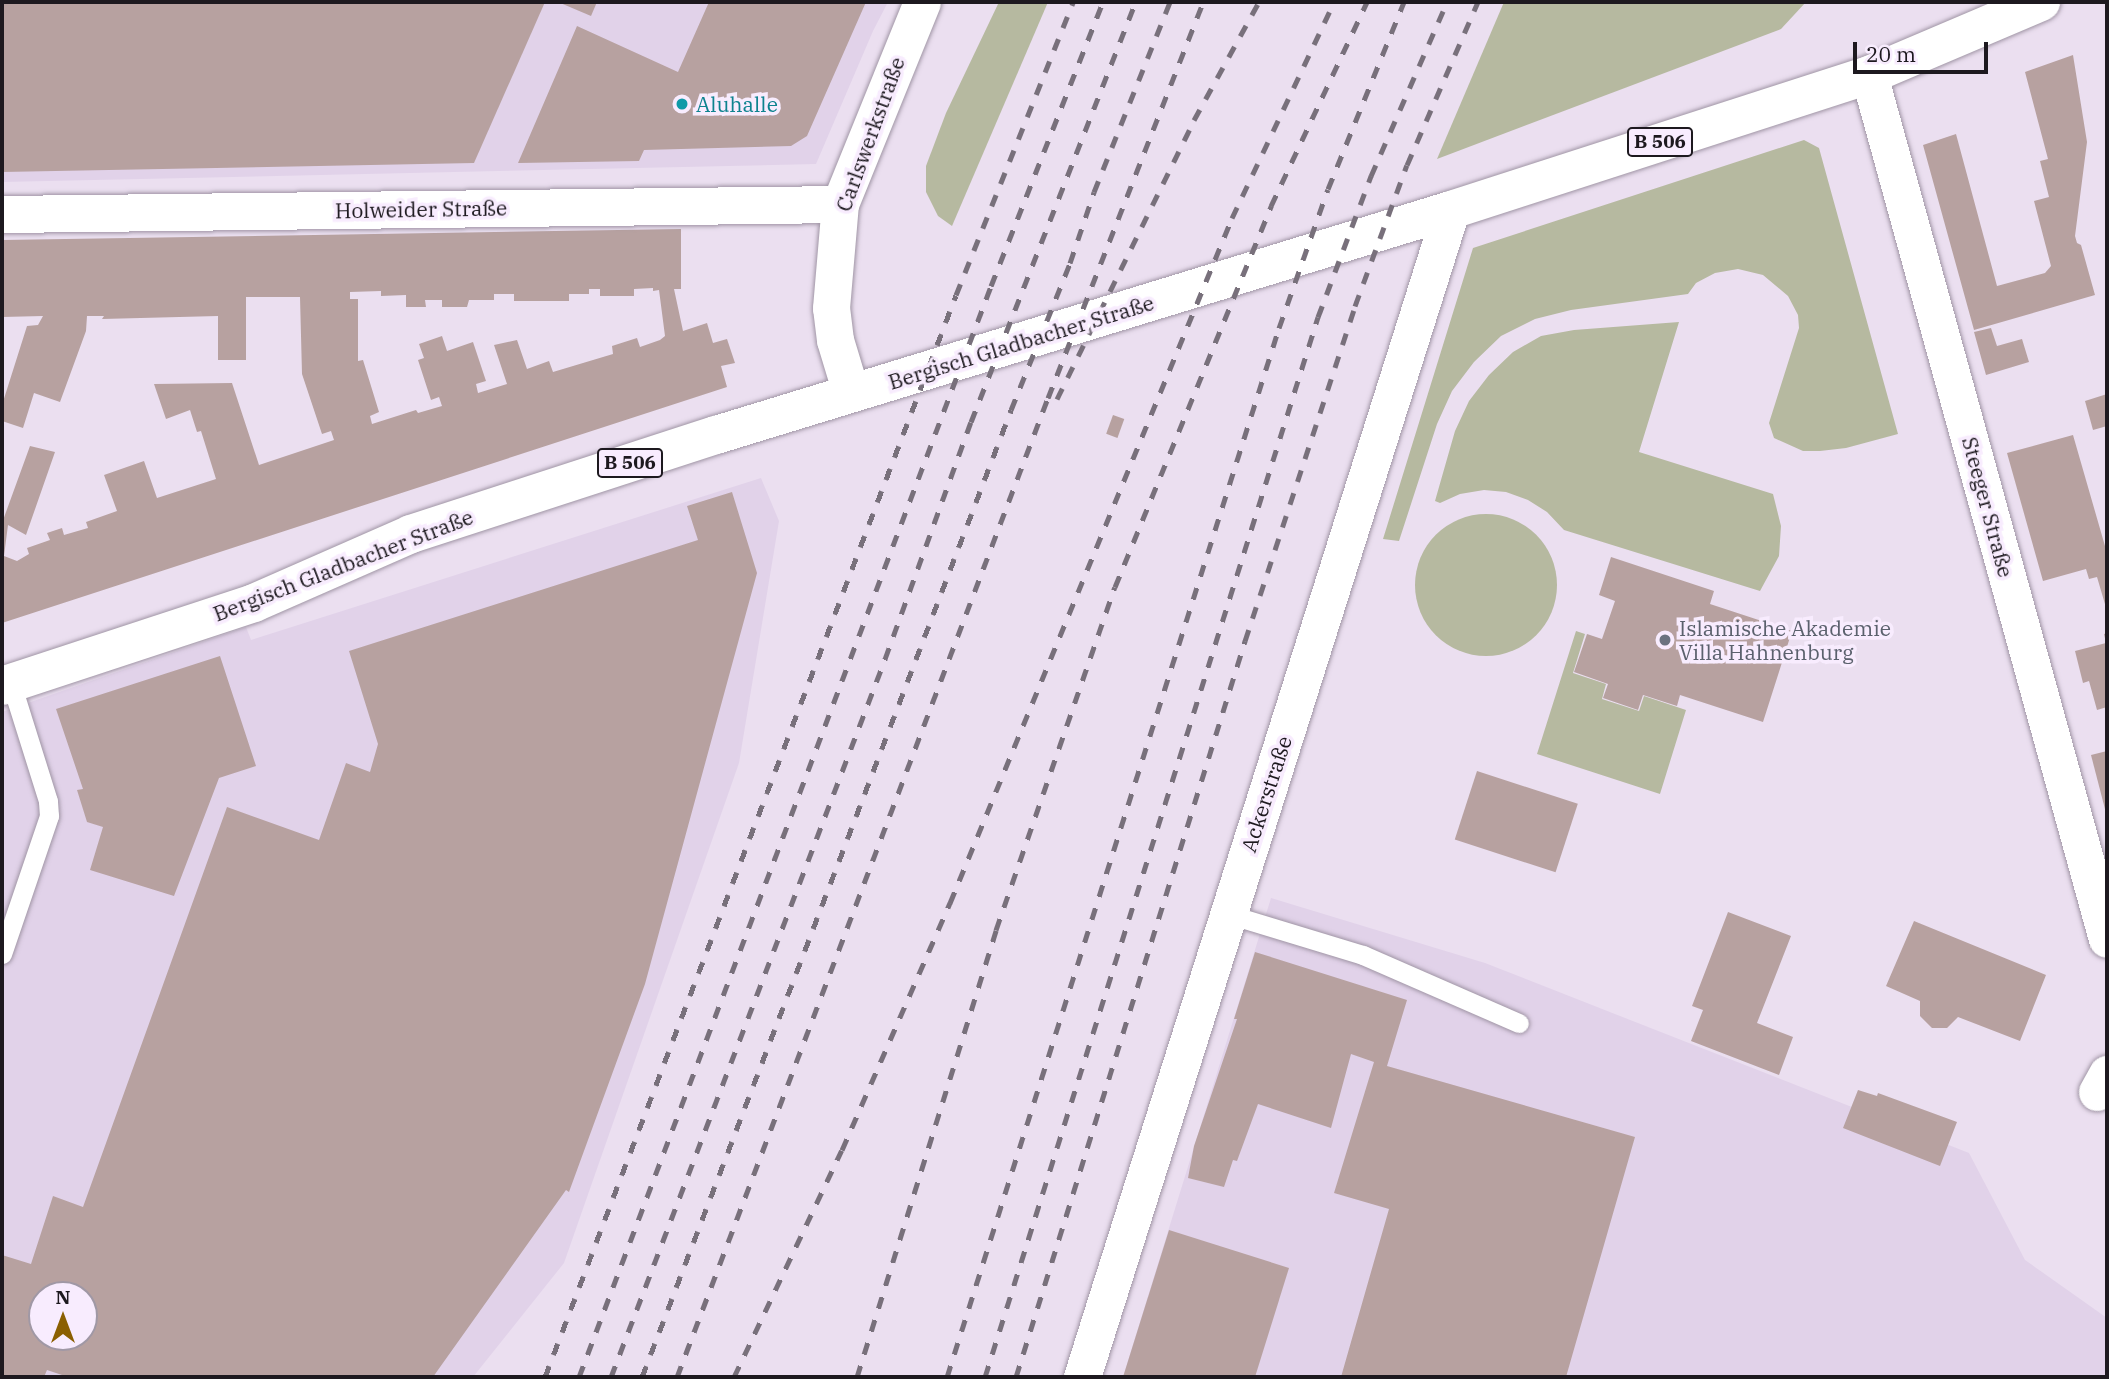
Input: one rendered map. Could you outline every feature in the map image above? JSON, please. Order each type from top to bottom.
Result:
[{"type":"main road","name":"Bergisch Gladbacher Straße","points":[[6,684],[254,603],[411,534],[851,393],[1451,210],[1869,75],[2041,2]]},
{"type":"street","name":"Carlswerkstraße","points":[[851,393],[835,340],[831,308],[840,204],[922,2]]},
{"type":"street","name":"Steeger Straße","points":[[1869,75],[2107,939]]},
{"type":"street","name":"Holweider Straße","points":[[2,214],[840,204]]},
{"type":"street","name":"Ackerstraße","points":[[1082,1377],[1451,210]]},
{"type":"lane","points":[[2,954],[49,816],[48,802],[6,684]]},
{"type":"lane","points":[[1228,914],[1363,955],[1519,1023]]},
{"type":"shaded area","points":[[2,2],[888,2],[816,164],[2,182]]},
{"type":"shaded area","points":[[761,478],[779,521],[739,763],[564,1263],[473,1377],[2,1377],[2,712],[246,627],[251,640]]},
{"type":"shaded area","points":[[1271,898],[1485,963],[1969,1153],[2025,1260],[2107,1318],[2107,1377],[1123,1377]]},
{"type":"green space","points":[[999,2],[1048,2],[952,226],[938,216],[926,192],[926,166],[946,113]]},
{"type":"green space","points":[[1504,2],[1806,2],[1781,29],[1437,159]]},
{"type":"green space","points":[[1804,140],[1819,148],[1898,434],[1846,448],[1820,451],[1803,451],[1774,438],[1769,423],[1799,328],[1798,315],[1788,296],[1763,275],[1738,269],[1715,273],[1696,283],[1688,294],[1571,310],[1535,319],[1501,336],[1474,362],[1452,391],[1437,424],[1399,541],[1383,539],[1473,248]]},
{"type":"green space","points":[[1679,322],[1639,452],[1773,494],[1781,526],[1779,556],[1760,591],[1564,530],[1547,512],[1528,500],[1506,492],[1484,490],[1460,494],[1440,503],[1435,501],[1455,431],[1469,401],[1489,375],[1513,352],[1541,336],[1574,330]]},
{"type":"green space","points":[[1486,514],[1513,520],[1536,535],[1551,558],[1557,585],[1551,612],[1536,635],[1513,650],[1486,656],[1459,650],[1436,635],[1421,612],[1415,585],[1421,558],[1436,535],[1459,520]]},
{"type":"green space","points":[[1576,631],[1585,634],[1573,673],[1606,684],[1602,699],[1639,711],[1644,696],[1686,710],[1660,794],[1537,754]]},
{"type":"building","points":[[2,2],[545,2],[474,163],[2,172]]},
{"type":"building","points":[[558,2],[597,2],[591,16]]},
{"type":"building","name":"Aluhalle","points":[[709,2],[866,2],[807,136],[791,146],[644,150],[639,161],[518,163],[577,26],[678,72]]},
{"type":"building","points":[[2073,55],[2087,142],[2075,236],[2077,243],[2081,245],[2095,295],[1974,330],[1923,145],[1956,134],[1997,286],[2045,273],[2051,266],[2034,201],[2049,197],[2040,161],[2048,159],[2025,72]]},
{"type":"building","points":[[681,229],[681,289],[674,289],[683,331],[707,323],[713,343],[727,339],[735,363],[721,366],[727,387],[2,623],[2,523],[30,446],[55,452],[26,535],[8,525],[4,556],[17,561],[29,554],[27,548],[50,540],[47,533],[62,528],[64,535],[88,528],[86,522],[117,511],[104,475],[144,461],[157,498],[216,479],[201,431],[197,432],[190,410],[166,419],[154,384],[232,383],[259,465],[334,440],[331,431],[322,434],[302,374],[300,297],[246,297],[246,360],[218,360],[218,316],[102,319],[104,316],[87,316],[86,331],[60,402],[34,393],[23,428],[2,421],[2,405],[27,326],[38,325],[43,316],[2,317],[2,240]],"holes":[[[653,288],[653,291],[659,290],[665,336],[660,340],[640,347],[637,338],[612,346],[613,354],[553,372],[549,361],[527,369],[517,340],[494,345],[507,384],[478,393],[476,384],[486,381],[473,342],[447,351],[442,336],[419,344],[424,358],[418,360],[431,400],[439,397],[442,406],[418,413],[416,410],[372,424],[370,416],[379,412],[363,360],[358,361],[358,299],[350,299],[350,292],[381,291],[381,296],[406,295],[406,307],[426,307],[425,300],[442,300],[442,307],[467,307],[469,300],[494,300],[494,294],[514,294],[514,301],[569,301],[569,294],[589,294],[589,289],[600,289],[600,296],[634,296],[634,289]]]},
{"type":"building","points":[[1991,328],[1997,346],[2022,339],[2029,362],[1986,375],[1974,332]]},
{"type":"building","points":[[2107,394],[2107,426],[2093,430],[2085,401]]},
{"type":"building","points":[[1113,415],[1124,419],[1117,438],[1106,434]]},
{"type":"building","points":[[2073,435],[2107,553],[2107,611],[2097,577],[2089,579],[2086,569],[2043,581],[2007,453]]},
{"type":"building","points":[[732,492],[757,573],[645,984],[569,1192],[566,1190],[433,1377],[68,1377],[47,1370],[44,1377],[2,1377],[2,1255],[31,1264],[53,1196],[83,1207],[227,807],[319,840],[346,763],[370,772],[378,744],[349,651],[698,540],[687,506]]},
{"type":"building","points":[[1611,557],[1714,591],[1710,604],[1792,631],[1763,722],[1680,695],[1677,706],[1643,695],[1638,710],[1603,698],[1608,684],[1574,672],[1587,634],[1602,639],[1615,601],[1599,595]]},
{"type":"building","points":[[2107,633],[2107,707],[2097,710],[2089,681],[2083,683],[2075,651],[2106,643],[2104,634]]},
{"type":"building","points":[[220,656],[256,766],[219,778],[174,896],[90,870],[103,827],[87,822],[77,790],[83,789],[56,709]]},
{"type":"building","points":[[2107,751],[2107,813],[2106,813],[2091,755]]},
{"type":"building","points":[[1477,771],[1578,804],[1556,872],[1455,839]]},
{"type":"building","points":[[1728,912],[1791,936],[1757,1023],[1793,1037],[1779,1075],[1691,1041],[1703,1010],[1692,1006]]},
{"type":"building","points":[[1914,921],[2046,975],[2020,1041],[1958,1017],[1947,1028],[1932,1028],[1920,1016],[1920,1001],[1886,986]]},
{"type":"building","points":[[1255,952],[1407,1000],[1387,1066],[1635,1137],[1566,1377],[1341,1377],[1389,1209],[1334,1193],[1374,1062],[1351,1054],[1331,1128],[1258,1104],[1237,1161],[1233,1160],[1224,1187],[1188,1178],[1194,1146],[1237,1019],[1234,1019]]},
{"type":"building","points":[[1858,1090],[1877,1096],[1878,1093],[1957,1122],[1940,1166],[1843,1128]]},
{"type":"building","points":[[1169,1230],[1289,1268],[1255,1377],[1123,1377]]},
{"type":"railway","points":[[545,1377],[956,295],[1073,2]]},
{"type":"railway","points":[[579,1377],[991,286],[1103,2]]},
{"type":"railway","points":[[611,1377],[885,659],[971,422],[1136,2]]},
{"type":"railway","points":[[642,1377],[1011,410],[1070,263],[1094,192],[1170,2]]},
{"type":"railway","points":[[677,1377],[1048,398],[1203,2]]},
{"type":"railway","points":[[1057,399],[1194,120],[1259,2]]},
{"type":"railway","points":[[734,1377],[842,1150],[950,903],[1232,218],[1334,2]]},
{"type":"railway","points":[[857,1377],[996,930],[1115,587],[1271,206],[1367,2]]},
{"type":"railway","points":[[947,1377],[1279,328],[1328,189],[1404,2]]},
{"type":"railway","points":[[985,1377],[1318,317],[1371,176],[1447,2]]},
{"type":"railway","points":[[1016,1377],[1245,641],[1355,306],[1407,165],[1478,2]]},
{"type":"place","name":"Aluhalle","points":[[682,104]]},
{"type":"place","name":"Islamische Akademie Villa Hahnenburg","points":[[1665,640]]}]
